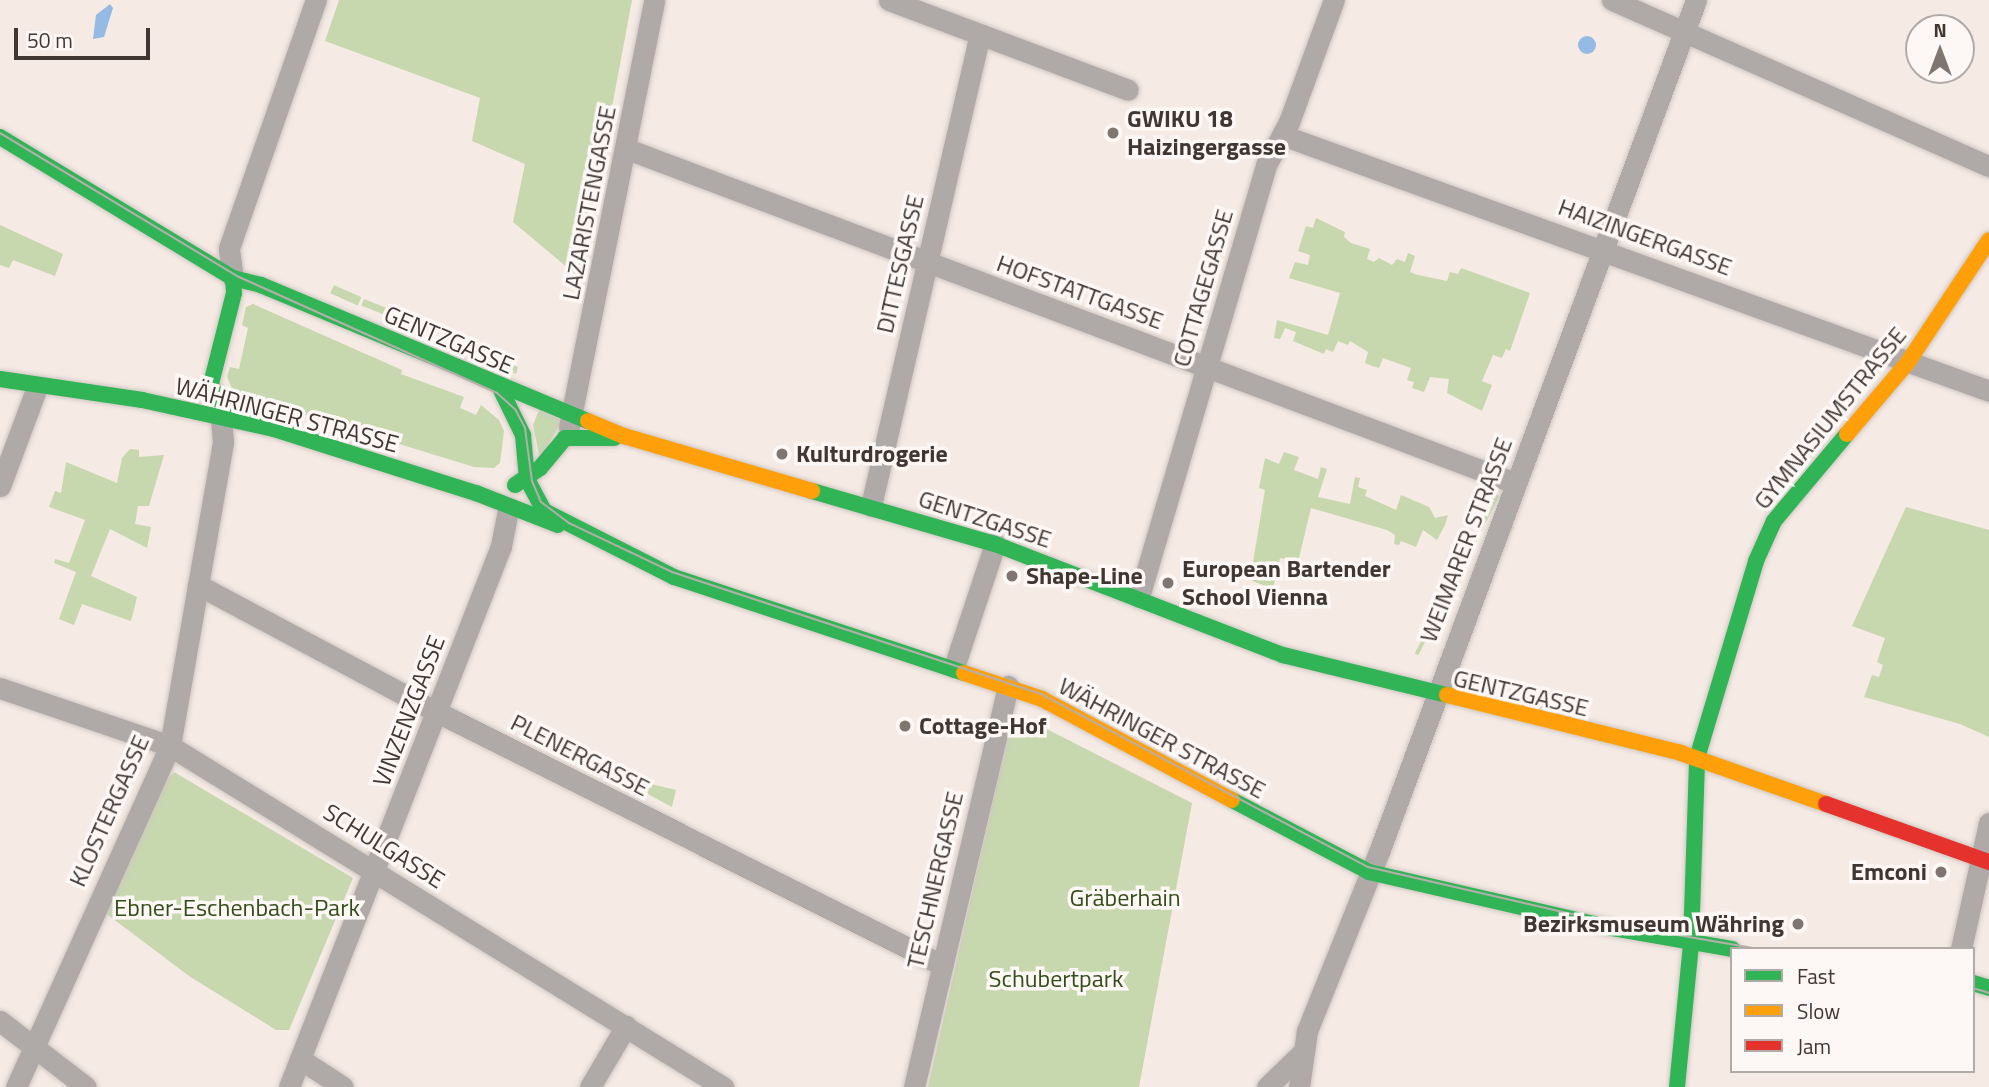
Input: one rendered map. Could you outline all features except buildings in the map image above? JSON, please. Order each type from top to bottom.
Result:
[{"type":"main road","name":"GENTZGASSE","points":[[0,137],[233,278],[281,293],[624,436],[872,506],[995,544],[1139,597],[1283,655],[1436,696],[1698,758],[1984,860]]},
{"type":"main road","name":"GYMNASIUMSTRASSE","points":[[1677,1087],[1690,943],[1698,758],[1756,561],[1774,521],[1908,362],[1989,240]]},
{"type":"main road","points":[[233,278],[234,293],[212,372],[212,391],[217,398],[274,429]]},
{"type":"main road","name":"WÄHRINGER STRASSE","points":[[0,379],[37,387],[142,400],[274,429],[476,493],[509,509],[579,531]]},
{"type":"main road","points":[[499,386],[523,435],[527,479]]},
{"type":"main road","points":[[476,493],[527,479],[565,439],[624,436]]},
{"type":"main road","name":"WÄHRINGER STRASSE","points":[[527,479],[544,511],[579,531],[711,591],[1008,685],[1369,872],[1690,943],[1730,949]]},
{"type":"street","points":[[233,278],[229,248],[316,0]]},
{"type":"street","name":"LAZARISTENGASSE","points":[[565,439],[573,416],[654,0]]},
{"type":"street","points":[[889,0],[1128,90]]},
{"type":"street","name":"COTTAGEGASSE","points":[[1139,597],[1266,166],[1282,135],[1334,0]]},
{"type":"street","points":[[1612,0],[1685,29],[1989,166]]},
{"type":"street","name":"WEIMARER STRASSE","points":[[1298,1087],[1307,1031],[1436,696],[1696,0]]},
{"type":"street","name":"DITTESGASSE","points":[[872,506],[980,34]]},
{"type":"street","name":"HAIZINGERGASSE","points":[[1282,135],[1989,391]]},
{"type":"street","name":"HOFSTATTGASSE","points":[[627,149],[1515,483]]},
{"type":"street","points":[[0,486],[37,387]]},
{"type":"street","name":"KLOSTERGASSE","points":[[16,1087],[170,746],[223,442],[221,418]]},
{"type":"street","name":"VINZENZGASSE","points":[[289,1087],[501,546],[509,509]]},
{"type":"street","points":[[954,667],[995,544]]},
{"type":"street","name":"PLENERGASSE","points":[[198,585],[437,712],[942,965]]},
{"type":"street","name":"TESCHNERGASSE","points":[[914,1087],[1008,685]]},
{"type":"street","name":"SCHULGASSE","points":[[0,688],[170,746],[723,1087]]},
{"type":"street","points":[[1962,947],[1984,860],[1989,823]]},
{"type":"street","points":[[0,1021],[86,1087]]},
{"type":"street","points":[[590,1087],[626,1026]]},
{"type":"street","points":[[1267,1087],[1304,1051]]},
{"type":"street","points":[[300,1059],[343,1087]]},
{"type":"green space","points":[[339,0],[632,0],[580,278],[513,222],[525,164],[472,141],[480,98],[325,41]]},
{"type":"green space","points":[[1316,218],[1345,232],[1344,237],[1351,243],[1370,249],[1367,259],[1374,262],[1379,258],[1392,265],[1397,259],[1405,262],[1408,253],[1415,256],[1410,272],[1418,275],[1447,281],[1450,272],[1458,274],[1461,268],[1530,293],[1510,351],[1506,349],[1502,358],[1493,355],[1482,381],[1492,385],[1482,411],[1447,393],[1449,379],[1430,377],[1424,392],[1412,388],[1414,382],[1407,380],[1411,368],[1383,358],[1379,368],[1365,363],[1368,352],[1350,341],[1348,345],[1338,341],[1333,352],[1326,349],[1324,354],[1293,341],[1296,332],[1285,328],[1280,339],[1274,338],[1277,320],[1328,335],[1340,293],[1289,278],[1295,262],[1308,265],[1310,255],[1298,251],[1306,226],[1313,228]]},
{"type":"green space","points":[[0,225],[63,254],[55,276],[13,260],[9,268],[0,265]]},
{"type":"green space","points":[[334,285],[361,297],[358,305],[330,293]]},
{"type":"green space","points":[[364,299],[391,310],[388,316],[361,305]]},
{"type":"green space","points":[[253,304],[402,370],[401,374],[464,397],[460,408],[476,415],[481,405],[499,420],[504,431],[500,463],[494,468],[474,467],[234,393],[227,377],[230,367],[239,369],[248,328],[242,325],[246,307]]},
{"type":"green space","points":[[468,346],[518,367],[516,374],[466,352]]},
{"type":"green space","points":[[539,410],[562,420],[540,459],[533,425]]},
{"type":"green space","points":[[130,449],[139,450],[139,457],[164,455],[149,506],[138,506],[135,524],[151,527],[147,548],[110,529],[91,576],[137,597],[131,621],[82,604],[74,625],[59,619],[76,572],[54,563],[55,559],[69,563],[85,520],[49,507],[55,491],[61,493],[66,462],[117,483],[122,458]]},
{"type":"green space","points":[[1284,452],[1299,457],[1294,470],[1318,479],[1321,467],[1327,469],[1318,497],[1350,504],[1355,477],[1360,478],[1358,487],[1367,490],[1365,496],[1396,510],[1401,495],[1429,507],[1435,518],[1448,515],[1445,525],[1437,540],[1423,530],[1416,547],[1401,541],[1399,545],[1394,544],[1395,535],[1387,530],[1311,508],[1298,562],[1280,558],[1273,589],[1250,580],[1265,490],[1259,488],[1265,458],[1279,464]]},
{"type":"green space","points":[[1496,494],[1500,496],[1418,655],[1415,653]]},
{"type":"green space","points":[[1906,507],[1989,530],[1989,737],[1960,724],[1864,697],[1872,675],[1879,677],[1883,665],[1877,662],[1885,638],[1852,626]]},
{"type":"green space","points":[[1510,525],[1514,527],[1465,623],[1461,621]]},
{"type":"green space","name":"Schubertpark","points":[[1027,719],[1192,803],[1139,1087],[928,1087],[1009,730]]},
{"type":"green space","name":"Ebner-Eschenbach-Park","points":[[174,772],[353,878],[289,1030],[276,1030],[189,976],[104,912],[132,859],[136,830],[152,794]]},
{"type":"green space","points":[[630,779],[676,790],[672,807],[629,784]]},
{"type":"water","points":[[110,4],[113,8],[104,37],[93,39],[96,15]]},
{"type":"water","points":[[1587,36],[1593,39],[1596,45],[1593,51],[1587,54],[1581,51],[1578,45],[1581,39]]},
{"type":"tram line","points":[[0,133],[239,277],[497,393],[515,409],[525,428],[532,481],[541,502],[569,523],[672,572],[1043,695],[1368,867],[1619,925],[1747,947]]},
{"type":"tram line","points":[[1975,989],[1989,993]]},
{"type":"traffic: fast","points":[[0,137],[233,278],[261,285],[588,421]]},
{"type":"traffic: fast","points":[[233,278],[234,293],[211,384],[217,399],[250,414]]},
{"type":"traffic: fast","points":[[0,379],[142,400],[274,429],[476,493],[558,525]]},
{"type":"traffic: fast","points":[[499,386],[523,435],[527,479],[544,511],[674,577],[964,673]]},
{"type":"traffic: fast","points":[[1677,1087],[1691,943],[1697,758],[1756,561],[1774,521],[1847,434]]},
{"type":"traffic: fast","points":[[515,485],[540,468],[565,438],[614,438]]},
{"type":"traffic: fast","points":[[812,491],[995,544],[1283,655],[1447,695]]},
{"type":"traffic: fast","points":[[1232,800],[1369,872],[1612,928],[1730,949]]},
{"type":"traffic: fast","points":[[1975,984],[1989,988]]},
{"type":"traffic: slow","points":[[1847,434],[1908,362],[1989,240]]},
{"type":"traffic: slow","points":[[588,421],[624,436],[812,491]]},
{"type":"traffic: slow","points":[[964,673],[1042,699],[1232,800]]},
{"type":"traffic: slow","points":[[1447,695],[1681,753],[1826,804]]},
{"type":"traffic: jam","points":[[1826,804],[1989,862]]},
{"type":"place","name":"GWIKU 18 Haizingergasse","points":[[1113,133]]},
{"type":"place","name":"Kulturdrogerie","points":[[782,454]]},
{"type":"place","name":"Shape-Line","points":[[1012,576]]},
{"type":"place","name":"European Bartender School Vienna","points":[[1168,583]]},
{"type":"place","name":"Cottage-Hof","points":[[905,726]]},
{"type":"place","name":"Emconi","points":[[1941,872]]},
{"type":"place","name":"Bezirksmuseum Währing","points":[[1798,924]]},
{"type":"park label","name":"Gräberhain","points":[[1125,898]]}]
